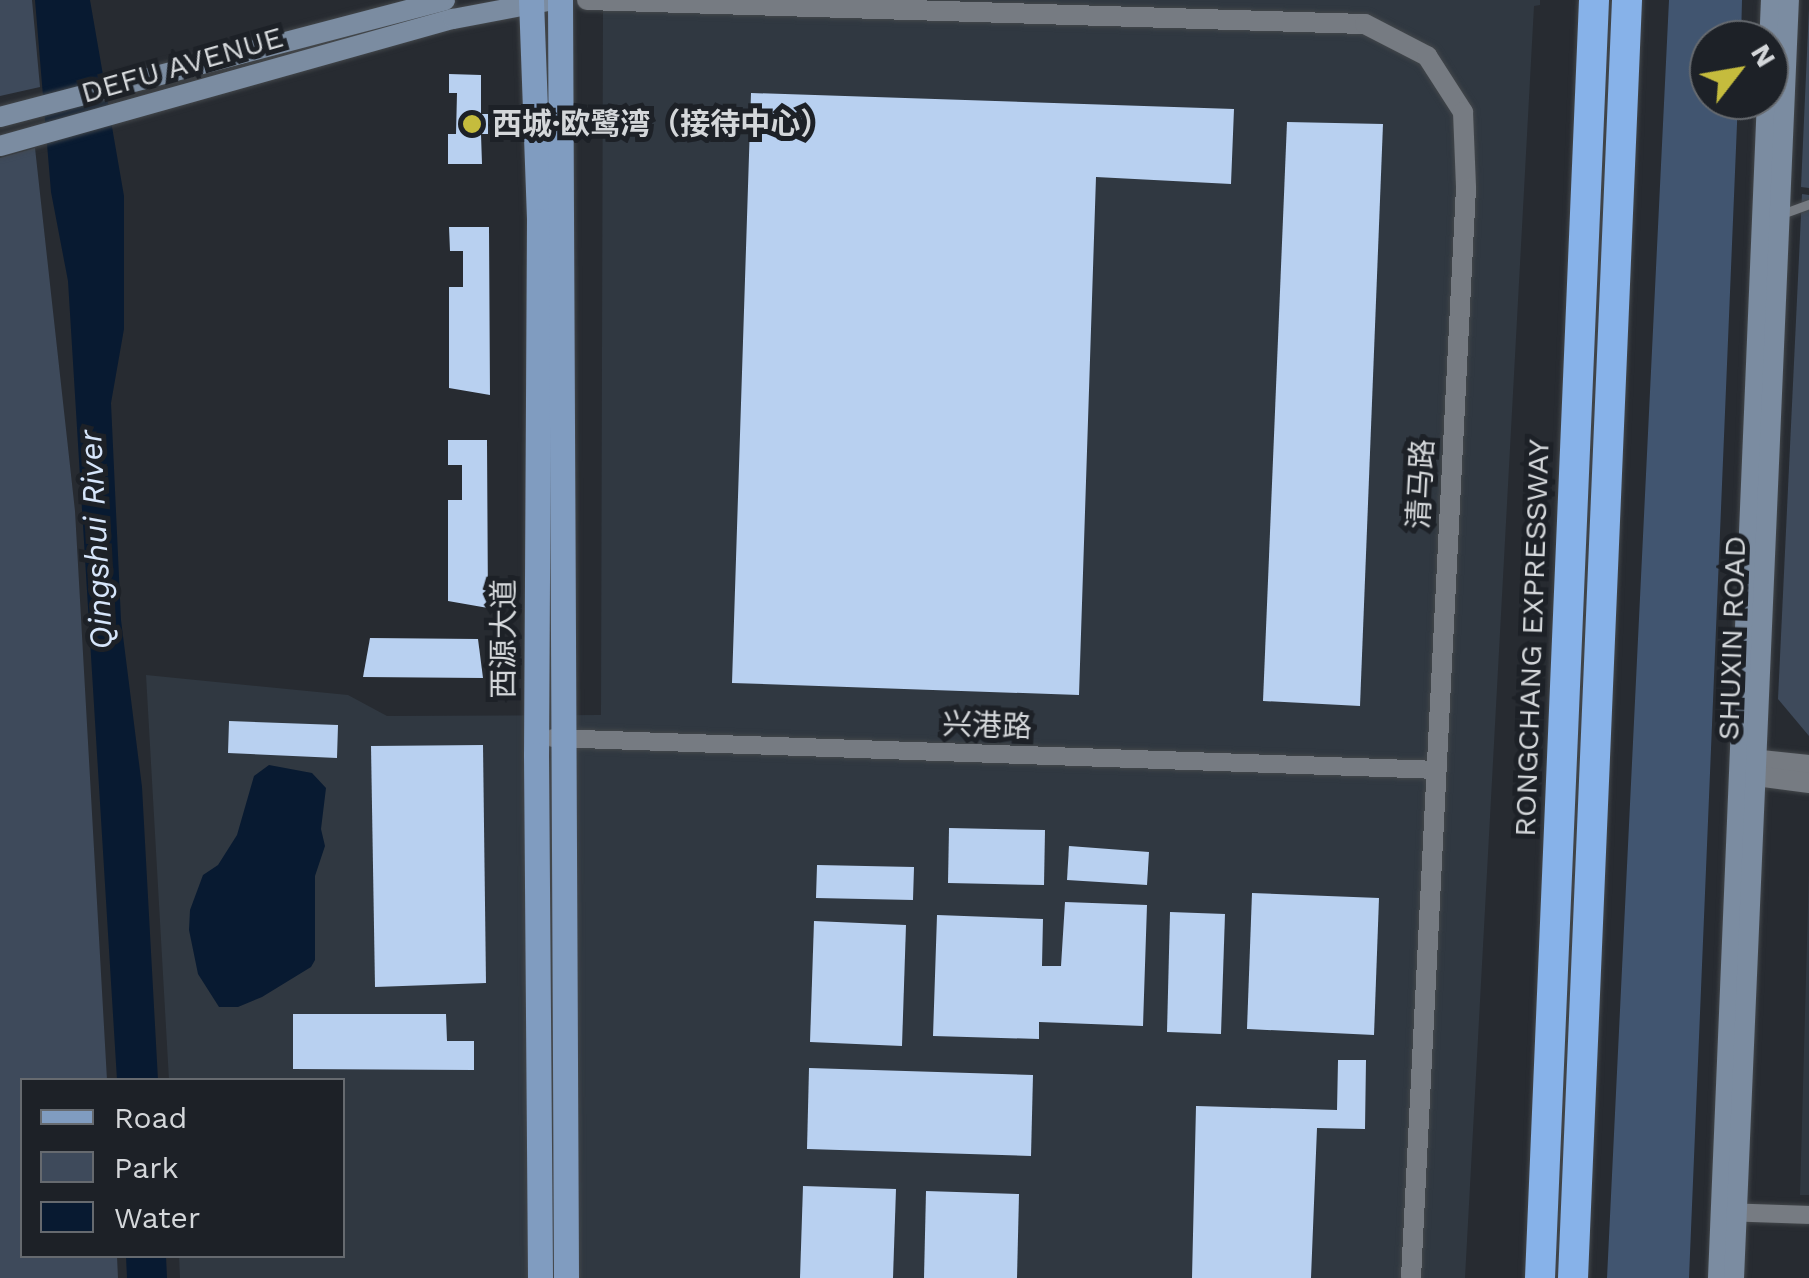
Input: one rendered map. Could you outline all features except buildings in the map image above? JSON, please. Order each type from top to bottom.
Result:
[{"type":"highway","name":"RONGCHANG EXPRESSWAY","points":[[1540,1278],[1594,0]]},
{"type":"highway","points":[[1574,1278],[1627,0]]},
{"type":"main road","name":"DEFU AVENUE","points":[[0,118],[444,0]]},
{"type":"main road","name":"SHUXIN ROAD","points":[[1718,1278],[1729,1211],[1770,218],[1789,0]]},
{"type":"main road","name":"DEFU AVENUE","points":[[0,146],[453,18],[544,1]]},
{"type":"main road","name":"西源大道","points":[[540,1278],[536,737],[544,1]]},
{"type":"main road","name":"西源大道","points":[[544,1],[562,738],[566,1278]]},
{"type":"main road","name":"SHUXIN ROAD","points":[[1768,120],[1770,218]]},
{"type":"main road","name":"SHUXIN ROAD","points":[[1729,1211],[1734,1278]]},
{"type":"street","name":"清马路","points":[[587,0],[1082,7],[1365,24],[1427,56],[1463,112],[1466,188],[1412,1278]]},
{"type":"street","name":"兴港路","points":[[536,737],[1437,770]]},
{"type":"street","points":[[1749,767],[1809,765]]},
{"type":"street","points":[[1749,767],[1809,783]]},
{"type":"street","points":[[1729,1211],[1809,1215]]},
{"type":"lane","points":[[1770,218],[1809,204]]},
{"type":"shaded area","points":[[603,0],[1540,0],[1540,5],[1534,6],[1465,1278],[180,1278],[179,1258],[345,1258],[345,1078],[169,1078],[146,675],[348,695],[387,716],[601,715]]},
{"type":"shaded area","points":[[1669,0],[1742,0],[1742,20],[1689,20],[1689,120],[1737,120],[1689,1278],[1607,1278]]},
{"type":"shaded area","points":[[1809,869],[1809,1195],[1800,1195]]},
{"type":"green space","points":[[0,0],[32,0],[40,87],[0,96]]},
{"type":"green space","points":[[1809,8],[1809,188],[1801,187]]},
{"type":"green space","points":[[35,148],[75,511],[107,1078],[20,1078],[20,1258],[117,1258],[118,1278],[0,1278],[0,158]]},
{"type":"green space","points":[[1802,194],[1809,195],[1809,736],[1778,699]]},
{"type":"water","name":"Qingshui River","points":[[35,0],[90,0],[124,196],[124,329],[111,403],[121,620],[142,787],[158,1078],[117,1078],[68,281],[51,192]]},
{"type":"water","points":[[269,765],[312,773],[326,788],[321,829],[325,846],[315,876],[315,960],[311,967],[262,997],[238,1007],[219,1007],[198,974],[189,930],[190,910],[203,875],[218,865],[237,835],[254,776]]},
{"type":"water","points":[[126,1258],[166,1258],[167,1278],[127,1278]]},
{"type":"place","name":"西城·欧鹭湾（接待中心）","points":[[472,124]]}]
